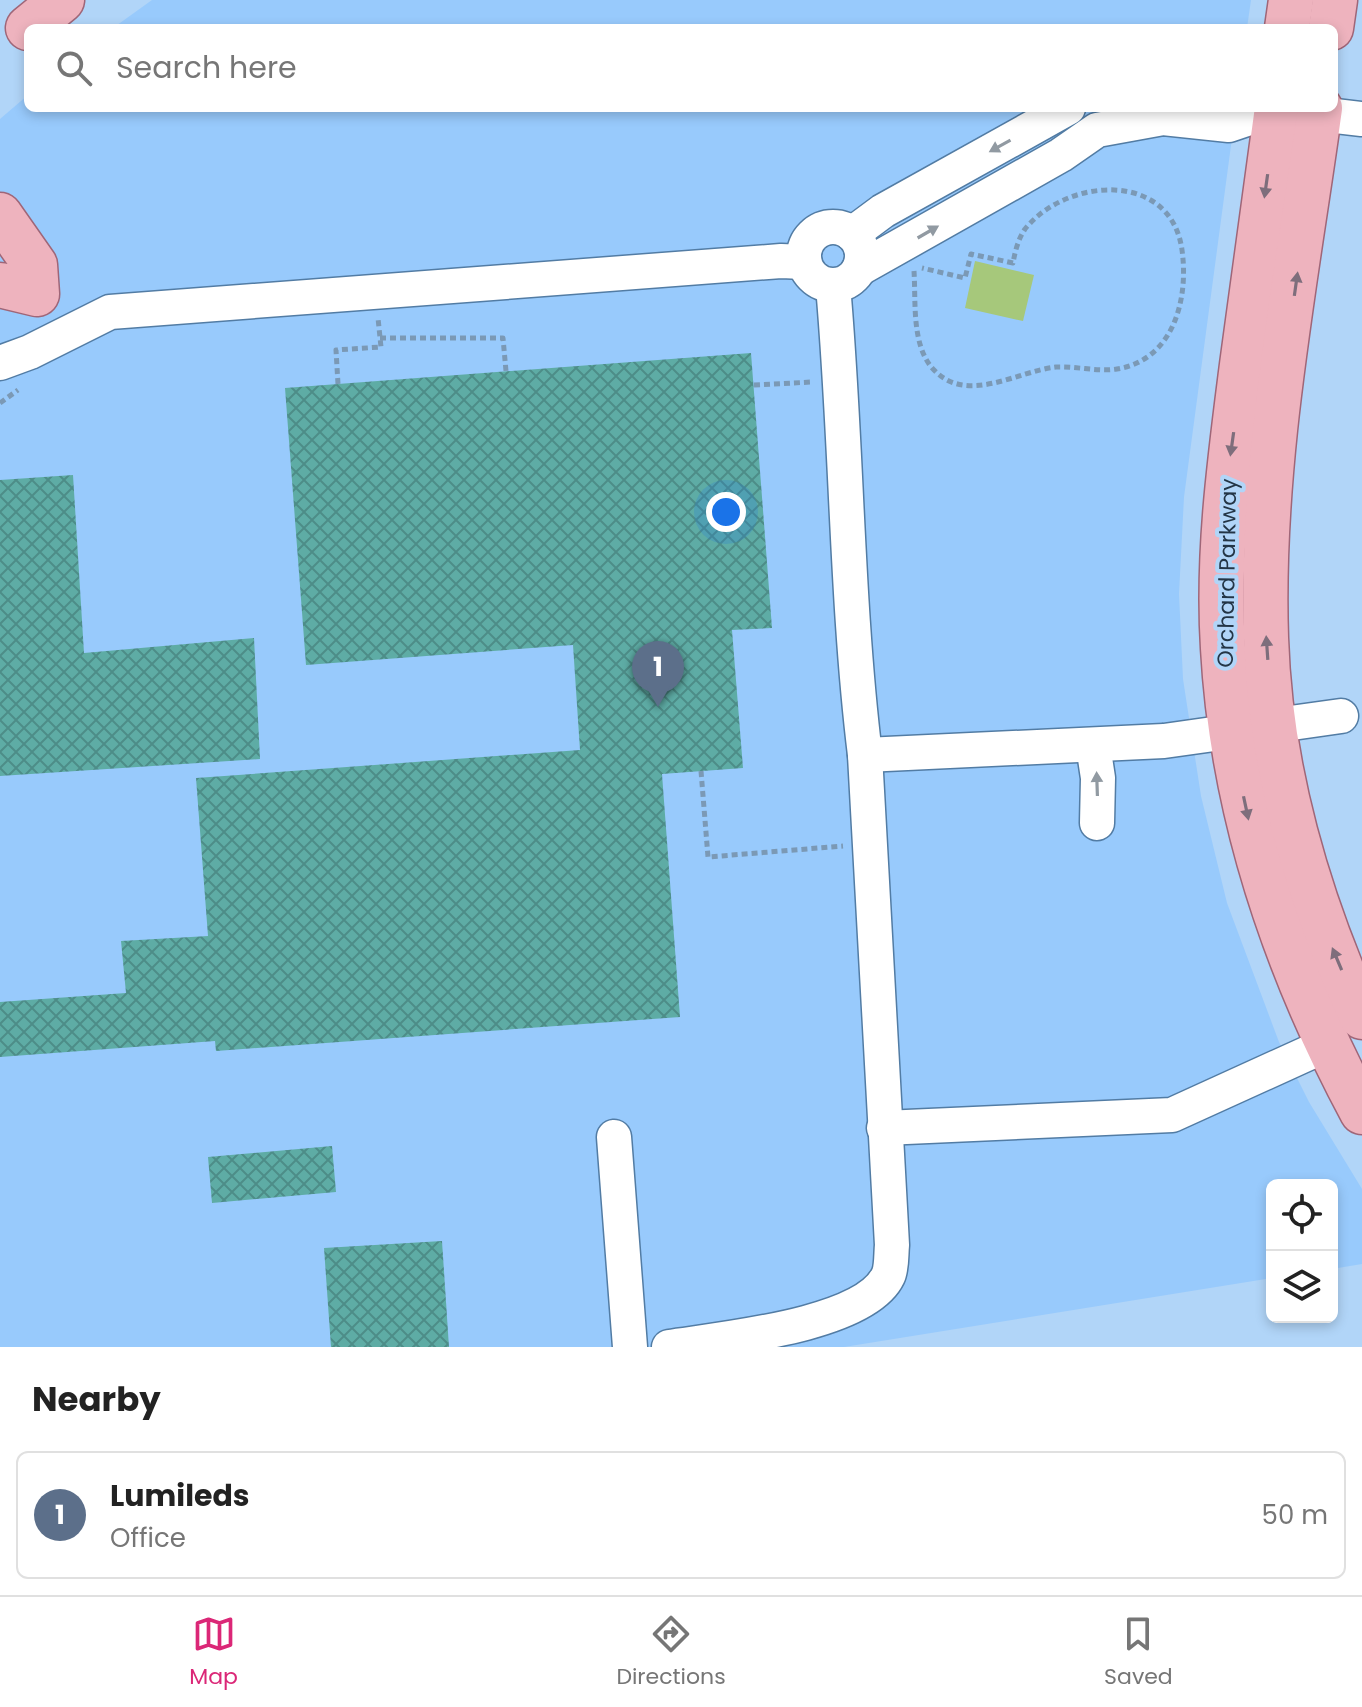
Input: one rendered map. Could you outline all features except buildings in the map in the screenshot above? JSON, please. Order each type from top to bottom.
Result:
[{"type":"main road","points":[[33,24],[62,0]]},
{"type":"main road","points":[[1288,24],[1291,0]]},
{"type":"main road","points":[[1332,24],[1335,0]]},
{"type":"main road","points":[[0,52],[24,31]]},
{"type":"main road","name":"Orchard Parkway","points":[[1275,112],[1229,464],[1223,554],[1223,646],[1230,732],[1254,841],[1281,936],[1326,1045],[1362,1112]]},
{"type":"main road","name":"Orchard Parkway","points":[[1320,112],[1272,473],[1266,544],[1266,640],[1274,726],[1295,833],[1314,899],[1362,1017]]},
{"type":"main road","points":[[2,222],[35,265],[18,290]]},
{"type":"street","points":[[852,234],[883,211],[1061,112]]},
{"type":"street","points":[[669,1347],[804,1325],[866,1298],[888,1276],[892,1245],[845,445],[846,277],[861,250],[852,234],[832,227],[814,234],[804,251],[804,262],[814,279],[846,277],[1061,155],[1097,130],[1163,118],[1229,125],[1265,112]]},
{"type":"street","points":[[1325,112],[1362,119]]},
{"type":"street","points":[[0,363],[110,312],[781,261],[804,262]]},
{"type":"street","points":[[18,290],[63,334]]},
{"type":"street","points":[[865,755],[1093,745],[1230,732],[1341,716]]},
{"type":"street","points":[[1093,745],[1098,778],[1097,823]]},
{"type":"street","points":[[884,1128],[1172,1115],[1326,1045]]},
{"type":"street","points":[[614,1137],[630,1347]]},
{"type":"path","points":[[910,259],[914,266],[919,340],[924,358],[936,373],[953,382],[973,385],[996,383],[1057,367],[1113,370],[1152,356],[1165,343],[1174,323],[1183,267],[1177,228],[1167,212],[1152,198],[1133,190],[1112,188],[1060,204],[1036,218],[1024,231],[1013,263],[971,254],[965,278],[914,266]]},
{"type":"path","points":[[338,384],[336,350],[381,347],[377,309]]},
{"type":"path","points":[[380,338],[503,338],[506,371]]},
{"type":"path","points":[[754,385],[817,382]]},
{"type":"path","points":[[701,771],[708,857],[844,846]]},
{"type":"shaded area","points":[[152,0],[1251,0],[1248,24],[119,24]]},
{"type":"shaded area","points":[[24,98],[24,112],[1235,112],[1184,497],[1179,594],[1183,679],[1201,796],[1227,903],[1279,1042],[1309,1102],[1362,1189],[1362,1264],[1338,1268],[1338,1179],[1266,1179],[1266,1279],[844,1347],[0,1347],[0,119]]},
{"type":"green space","points":[[975,261],[1034,275],[1023,321],[965,308]]},
{"type":"place","name":"Lumileds","points":[[658,707]]}]
